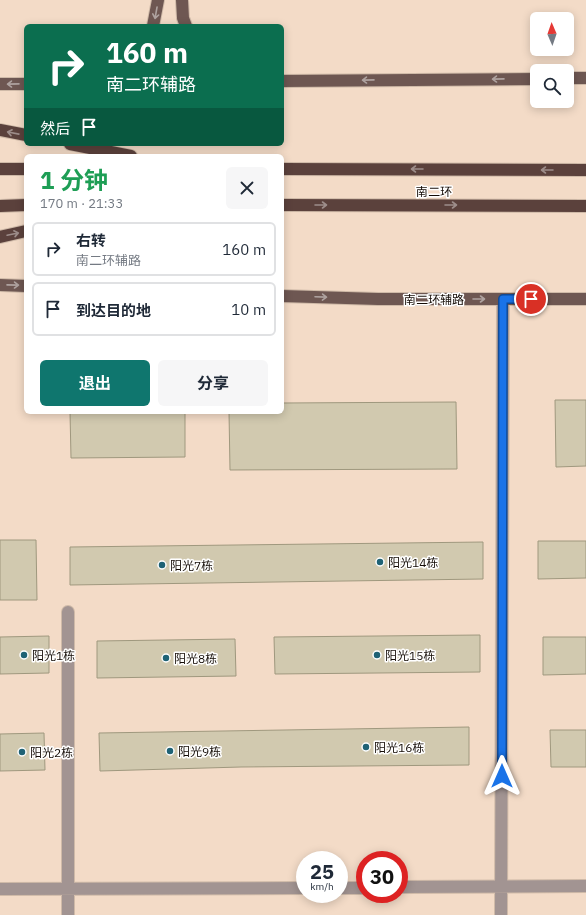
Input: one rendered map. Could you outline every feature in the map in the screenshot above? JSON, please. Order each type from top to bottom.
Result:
[{"type":"highway","points":[[0,130],[24,135]]},
{"type":"highway","points":[[80,146],[121,154]]},
{"type":"highway","points":[[0,169],[24,169]]},
{"type":"highway","name":"南二环","points":[[284,169],[586,170]]},
{"type":"highway","points":[[0,206],[24,205]]},
{"type":"highway","name":"南二环","points":[[284,205],[586,206]]},
{"type":"highway","points":[[0,237],[24,231]]},
{"type":"main road","points":[[153,24],[158,0]]},
{"type":"main road","points":[[182,0],[183,18],[185,24]]},
{"type":"main road","points":[[574,78],[586,78]]},
{"type":"main road","points":[[284,81],[530,79]]},
{"type":"main road","points":[[0,84],[24,84]]},
{"type":"main road","points":[[0,285],[24,286]]},
{"type":"main road","name":"南二环辅路","points":[[284,296],[378,299],[586,299]]},
{"type":"street","points":[[501,915],[503,299]]},
{"type":"street","points":[[68,612],[68,915]]},
{"type":"street","points":[[408,888],[586,886]]},
{"type":"street","points":[[0,889],[296,888]]},
{"type":"building","points":[[555,400],[586,400],[586,466],[556,467]]},
{"type":"building","points":[[456,402],[457,469],[230,470],[229,414],[284,414],[284,403]]},
{"type":"building","points":[[70,414],[185,414],[185,457],[71,458]]},
{"type":"building","points":[[0,540],[36,540],[37,600],[0,600]]},
{"type":"building","points":[[538,541],[586,541],[586,578],[538,579]]},
{"type":"building","points":[[483,542],[483,579],[70,585],[70,547]]},
{"type":"building","name":"阳光15栋","points":[[480,635],[480,672],[275,674],[274,637]]},
{"type":"building","name":"阳光1栋","points":[[49,636],[49,673],[0,674],[0,637]]},
{"type":"building","points":[[543,637],[586,637],[586,674],[543,675]]},
{"type":"building","name":"阳光8栋","points":[[235,639],[236,676],[97,678],[97,641]]},
{"type":"building","points":[[469,727],[469,765],[241,767],[100,771],[99,733]]},
{"type":"building","points":[[550,730],[586,730],[586,767],[551,767]]},
{"type":"building","name":"阳光2栋","points":[[44,733],[45,770],[0,771],[0,734]]},
{"type":"place","name":"阳光14栋","points":[[380,562]]},
{"type":"place","name":"阳光7栋","points":[[162,565]]},
{"type":"place","name":"阳光1栋","points":[[24,655]]},
{"type":"place","name":"阳光15栋","points":[[377,655]]},
{"type":"place","name":"阳光8栋","points":[[166,658]]},
{"type":"place","name":"阳光16栋","points":[[366,747]]},
{"type":"place","name":"阳光9栋","points":[[170,751]]},
{"type":"place","name":"阳光2栋","points":[[22,752]]},
{"type":"route","points":[[502,776],[503,299],[531,299]]}]
